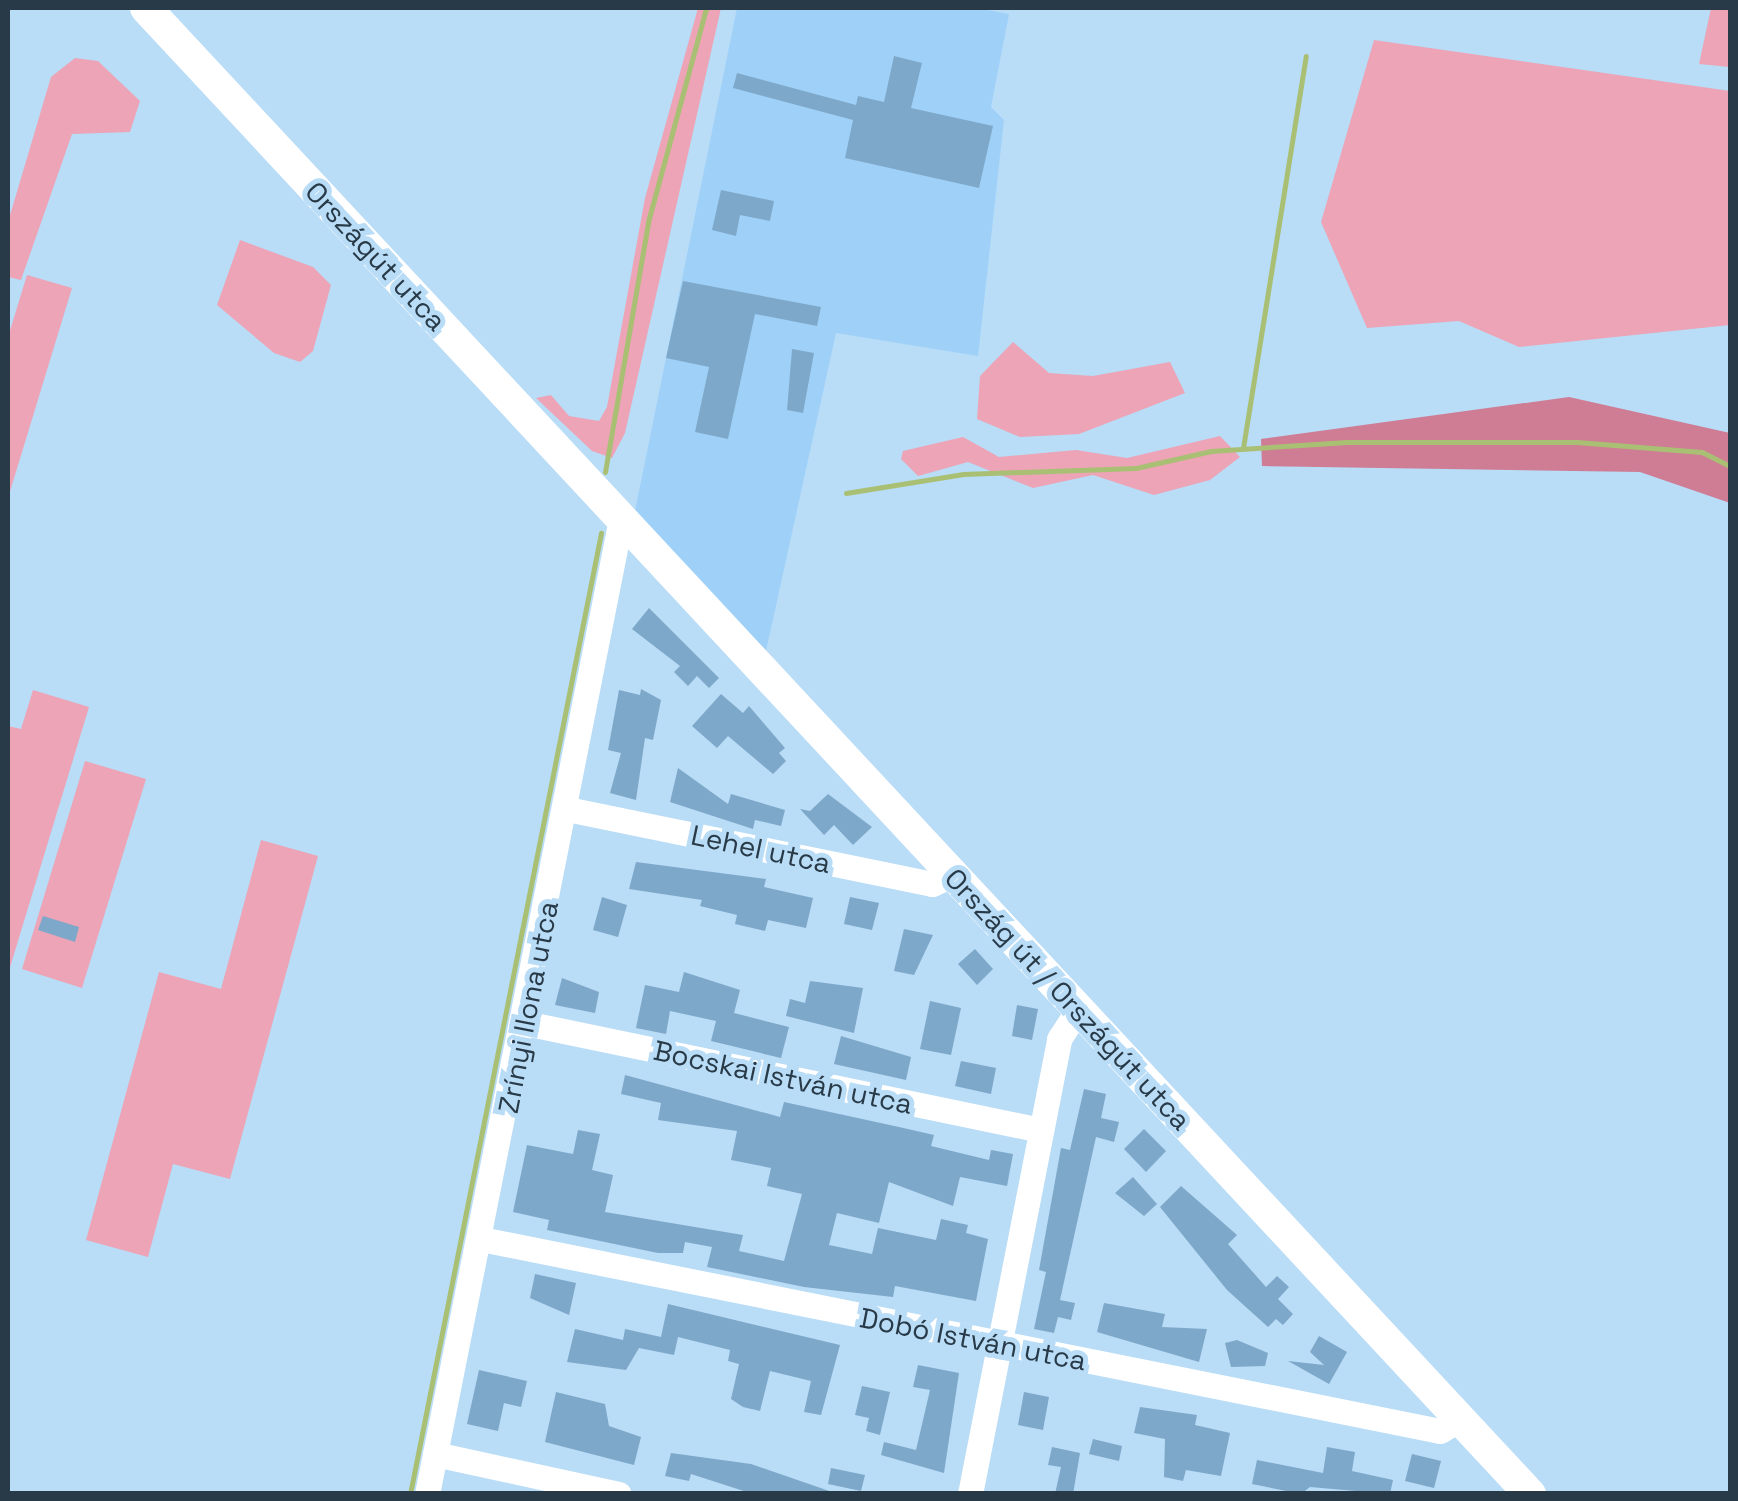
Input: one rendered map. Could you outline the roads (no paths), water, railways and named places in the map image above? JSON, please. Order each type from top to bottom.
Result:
[{"type":"main road","name":"Országút utca","points":[[146,8],[614,512]]},
{"type":"main road","name":"Ország út / Országút utca","points":[[614,512],[1530,1494]]},
{"type":"street","name":"Zrínyi Ilona utca","points":[[427,1494],[567,809],[614,512]]},
{"type":"street","name":"Lehel utca","points":[[567,809],[932,884],[952,875]]},
{"type":"street","points":[[970,1494],[1059,1039],[1077,1011]]},
{"type":"street","name":"Bocskai István utca","points":[[525,1023],[1041,1130]]},
{"type":"street","name":"Dobó István utca","points":[[481,1239],[1440,1431],[1462,1418]]},
{"type":"street","points":[[435,1454],[620,1494]]},
{"type":"waterway","points":[[605,472],[648,222],[706,8]]},
{"type":"waterway","points":[[1243,448],[1306,56]]},
{"type":"waterway","points":[[846,493],[963,474],[1136,468],[1211,451],[1347,442],[1577,442],[1702,452],[1730,466]]},
{"type":"waterway","points":[[410,1494],[601,533]]}]
